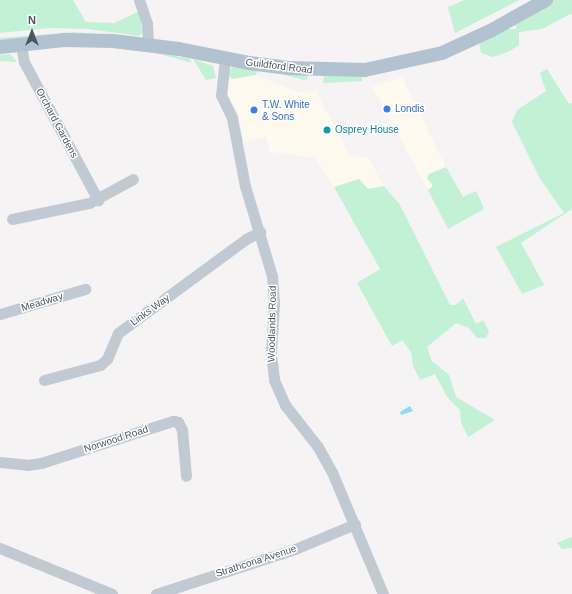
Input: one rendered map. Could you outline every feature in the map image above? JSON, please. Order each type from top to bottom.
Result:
[{"type":"main road","name":"Guildford Road","points":[[0,46],[64,40],[148,45],[312,71],[388,66],[422,59],[465,44],[546,0]]},
{"type":"street","points":[[139,0],[147,23],[148,45]]},
{"type":"street","name":"Orchard Gardens","points":[[21,44],[24,62],[98,200]]},
{"type":"street","name":"Woodlands Road","points":[[225,58],[220,95],[232,118],[245,186],[260,232],[274,289],[272,366],[278,392],[288,410],[325,458],[355,524],[383,594]]},
{"type":"street","points":[[12,219],[78,206],[98,200],[133,179]]},
{"type":"street","name":"Links Way","points":[[44,380],[100,365],[107,359],[118,333],[246,239],[260,232]]},
{"type":"street","name":"Meadway","points":[[0,314],[85,289]]},
{"type":"street","name":"Norwood Road","points":[[0,462],[27,465],[41,463],[173,421],[178,422],[182,430],[186,476]]},
{"type":"street","name":"Strathcona Avenue","points":[[156,594],[295,549],[355,524]]},
{"type":"street","points":[[0,548],[112,594]]},
{"type":"shaded area","points":[[256,75],[298,92],[316,91],[350,156],[368,157],[384,186],[368,189],[359,179],[334,187],[315,158],[270,152],[266,137],[244,143],[237,109],[227,100],[224,93],[227,80]]},
{"type":"shaded area","points":[[402,77],[446,167],[429,174],[433,187],[428,190],[372,87]]},
{"type":"green space","points":[[0,0],[73,0],[86,22],[114,23],[140,11],[142,33],[139,36],[88,29],[50,28],[0,33]]},
{"type":"green space","points":[[464,0],[519,0],[455,33],[448,7]]},
{"type":"green space","points":[[554,0],[572,0],[572,13],[542,29],[519,32],[519,45],[510,51],[493,57],[481,53],[479,42],[504,29],[517,29],[515,24]]},
{"type":"green space","points":[[73,32],[137,37],[0,42],[0,38]]},
{"type":"green space","points":[[156,53],[189,58],[192,63]]},
{"type":"green space","points":[[10,54],[17,62],[0,61],[0,55]]},
{"type":"green space","points":[[193,59],[213,66],[216,78],[206,80]]},
{"type":"green space","points":[[236,66],[257,70],[256,75],[232,79],[228,74],[232,67]]},
{"type":"green space","points":[[547,69],[569,104],[572,103],[572,209],[521,243],[544,285],[522,294],[496,247],[564,213],[539,177],[512,122],[517,110],[546,91],[540,73]]},
{"type":"green space","points":[[278,73],[306,75],[308,77],[307,80],[303,80]]},
{"type":"green space","points":[[324,75],[362,75],[362,81],[323,83]]},
{"type":"green space","points":[[446,167],[463,197],[476,191],[484,209],[448,229],[428,190],[433,186],[427,178],[429,174]]},
{"type":"green space","points":[[359,179],[368,189],[384,186],[400,205],[450,305],[456,305],[463,298],[476,324],[483,320],[489,331],[486,338],[477,338],[469,328],[456,323],[427,347],[432,361],[449,375],[456,397],[495,420],[468,437],[461,422],[460,410],[447,397],[435,374],[420,380],[413,366],[411,352],[402,340],[392,346],[357,283],[380,269],[334,187]]},
{"type":"green space","points":[[572,537],[572,548],[562,549],[557,543]]},
{"type":"water","points":[[410,406],[413,411],[401,415],[400,412]]},
{"type":"place","name":"Londis","points":[[387,109]]},
{"type":"place","name":"T.W. White & Sons","points":[[254,110]]},
{"type":"place","name":"Osprey House","points":[[327,130]]}]
